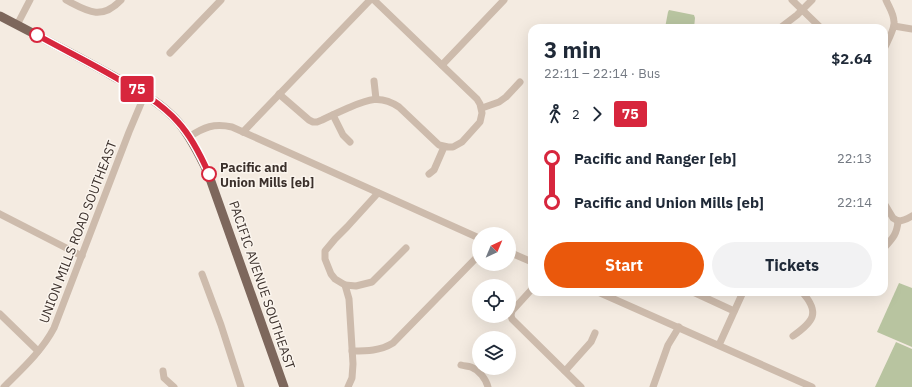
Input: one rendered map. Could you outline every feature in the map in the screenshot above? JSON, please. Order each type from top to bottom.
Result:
[{"type":"main road","name":"PACIFIC AVENUE SOUTHEAST","points":[[0,16],[145,94],[171,114],[189,136],[211,180],[284,387]]},
{"type":"street","points":[[17,25],[30,0]]},
{"type":"street","points":[[66,0],[86,11],[99,12],[110,9],[121,0]]},
{"type":"street","points":[[170,53],[221,0]]},
{"type":"street","points":[[242,132],[370,0]]},
{"type":"street","points":[[279,94],[313,122],[317,122],[364,101],[376,99],[384,100],[399,107],[435,142],[444,147],[453,147],[462,142],[480,122],[482,108],[477,99],[374,0]]},
{"type":"street","points":[[442,65],[504,0]]},
{"type":"street","points":[[792,0],[817,24]]},
{"type":"street","points":[[786,24],[812,0]]},
{"type":"street","points":[[886,0],[894,21],[894,26],[888,40]]},
{"type":"street","points":[[894,26],[912,29]]},
{"type":"street","points":[[374,81],[376,99]]},
{"type":"street","points":[[482,108],[499,102],[506,97],[520,82]]},
{"type":"street","name":"UNION MILLS ROAD SOUTHEAST","points":[[4,387],[50,337],[145,94]]},
{"type":"street","points":[[333,115],[343,135],[350,142]]},
{"type":"street","points":[[189,136],[204,128],[224,125],[472,235]]},
{"type":"street","points":[[429,174],[434,170],[444,147]]},
{"type":"street","points":[[378,193],[334,239],[325,251],[325,259],[332,274],[345,285],[356,286],[367,284],[379,276],[406,248]]},
{"type":"street","points":[[888,210],[893,218],[898,221],[908,219],[912,216]]},
{"type":"street","points":[[0,214],[82,256]]},
{"type":"street","points":[[888,244],[894,237],[898,221]]},
{"type":"street","points":[[516,255],[528,260]]},
{"type":"street","points":[[352,351],[379,350],[389,346],[472,262]]},
{"type":"street","points":[[202,274],[221,325],[241,387]]},
{"type":"street","points":[[345,285],[349,299],[353,372],[348,387]]},
{"type":"street","points":[[528,293],[512,311],[512,319],[581,387]]},
{"type":"street","points":[[607,296],[812,387]]},
{"type":"street","points":[[702,296],[734,311]]},
{"type":"street","points":[[719,345],[741,296]]},
{"type":"street","points":[[793,336],[806,327],[813,316],[812,304],[805,296]]},
{"type":"street","points":[[0,314],[38,351]]},
{"type":"street","points":[[653,387],[668,345],[679,327]]},
{"type":"street","points":[[565,371],[591,342],[595,333]]},
{"type":"street","points":[[461,365],[475,369],[485,380],[488,387]]},
{"type":"street","points":[[163,371],[164,378],[174,387]]},
{"type":"green space","points":[[669,10],[694,15],[694,24],[666,24]]},
{"type":"green space","points":[[899,283],[912,288],[912,347],[877,332]]},
{"type":"green space","points":[[896,342],[912,349],[912,387],[875,387]]},
{"type":"bus line","name":"75","points":[[37,35],[145,94],[158,103],[171,114],[189,136],[209,174]]},
{"type":"place","name":"Pacific and Union Mills [eb]","points":[[209,174]]}]
